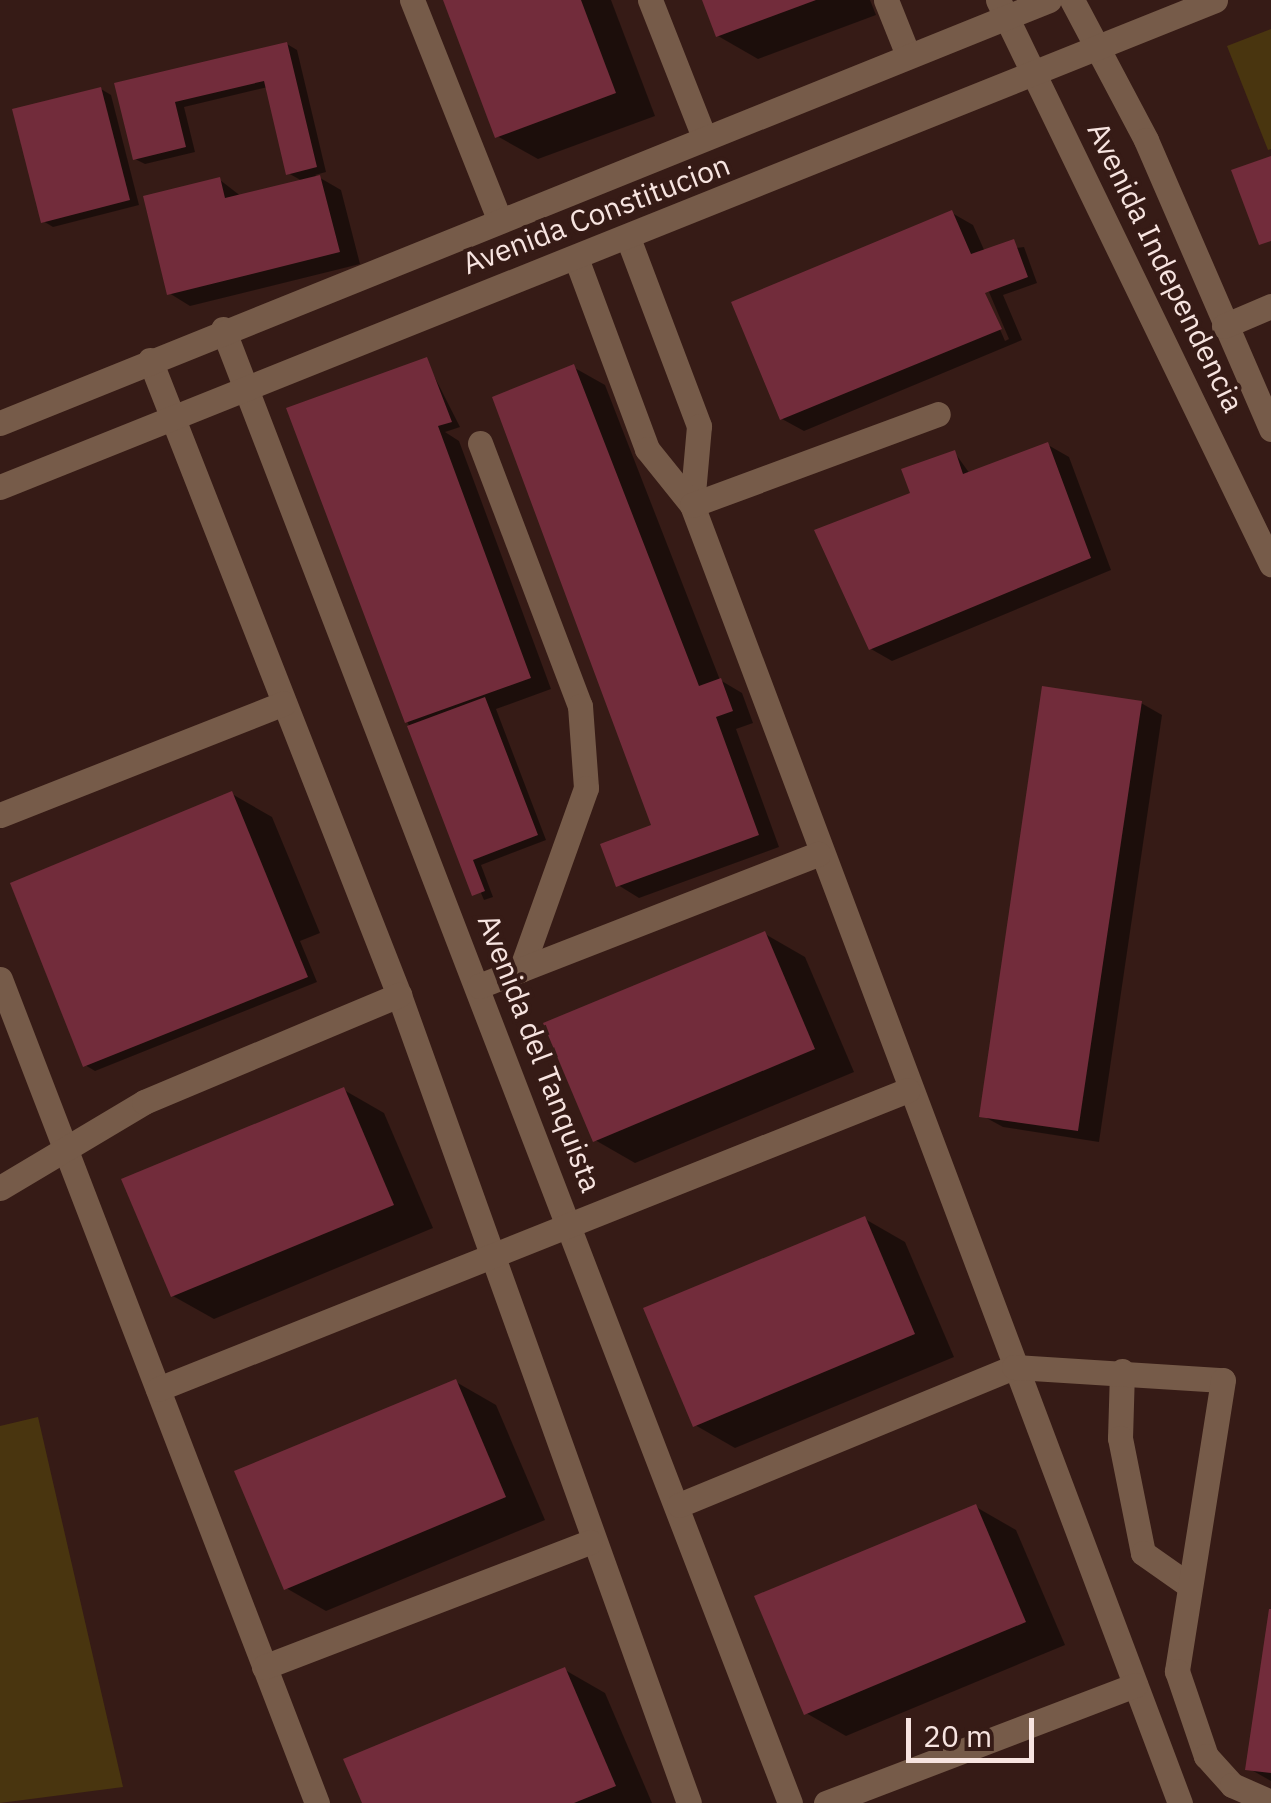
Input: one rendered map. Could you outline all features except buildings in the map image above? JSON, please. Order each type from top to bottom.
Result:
[{"type":"lane","points":[[412,0],[499,220]]},
{"type":"lane","points":[[650,0],[704,137]]},
{"type":"lane","points":[[886,0],[908,55]]},
{"type":"lane","name":"Avenida Constitucion","points":[[0,423],[223,328],[908,55],[1001,8],[1049,0]]},
{"type":"lane","name":"Avenida Independencia","points":[[1072,0],[1099,44],[1271,429]]},
{"type":"lane","name":"Avenida Constitucion","points":[[0,486],[245,382],[628,238],[1215,0]]},
{"type":"lane","name":"Avenida Independencia","points":[[1001,8],[1031,72],[1085,166],[1271,564]]},
{"type":"lane","points":[[628,238],[700,426],[692,505]]},
{"type":"lane","points":[[576,258],[647,449],[692,505],[818,854],[1180,1803]]},
{"type":"lane","points":[[1224,326],[1271,306]]},
{"type":"lane","name":"Avenida del Tanquista","points":[[223,328],[572,1224],[790,1803]]},
{"type":"lane","points":[[150,360],[399,994],[590,1542],[689,1803]]},
{"type":"lane","points":[[692,505],[938,414]]},
{"type":"lane","points":[[480,443],[580,706],[586,788],[521,970]]},
{"type":"lane","points":[[0,815],[284,703]]},
{"type":"lane","points":[[479,986],[818,854]]},
{"type":"lane","points":[[0,979],[316,1803]]},
{"type":"lane","points":[[0,1188],[144,1102],[399,994]]},
{"type":"lane","points":[[158,1389],[490,1260],[908,1090]]},
{"type":"lane","points":[[679,1505],[1014,1367],[1122,1370],[1223,1380],[1177,1670],[1198,1739],[1232,1785],[1271,1802]]},
{"type":"lane","points":[[1122,1370],[1120,1438],[1143,1553],[1190,1586]]},
{"type":"lane","points":[[264,1666],[590,1542]]},
{"type":"lane","points":[[826,1803],[1135,1685]]},
{"type":"shaded area","points":[[1271,29],[1271,149],[1268,150],[1227,46]]},
{"type":"shaded area","points":[[38,1417],[123,1787],[0,1803],[0,1426]]}]
